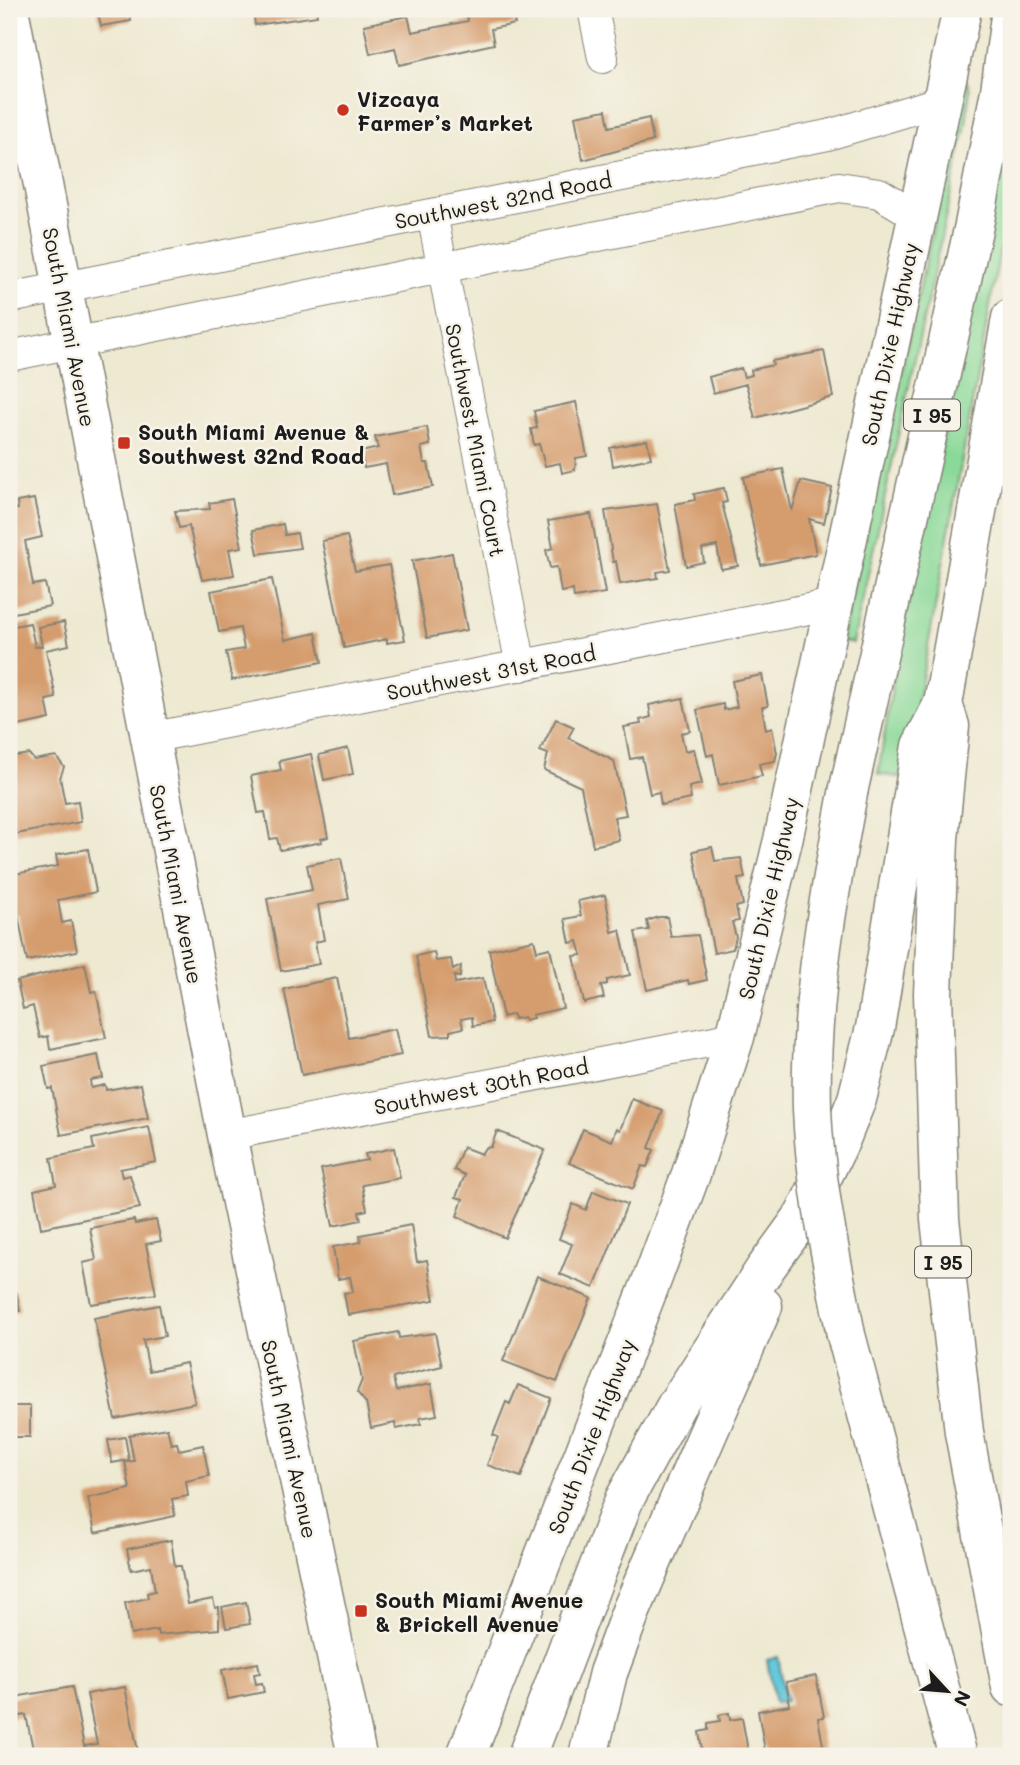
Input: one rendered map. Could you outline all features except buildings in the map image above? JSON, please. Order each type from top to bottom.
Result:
[{"type":"main road","name":"South Miami Avenue","points":[[9,9],[227,1135],[356,1756]]},
{"type":"main road","name":"South Dixie Highway","points":[[466,1756],[653,1277],[695,1163],[735,1037],[783,840],[962,9]]},
{"type":"main road","name":"I 95","points":[[958,1756],[846,1335],[820,1191],[812,1111],[812,1061],[820,950],[849,788],[974,225],[1000,91],[1011,9]]},
{"type":"main road","points":[[588,1756],[608,1673],[635,1600],[793,1234],[828,1170],[868,1061],[922,746],[943,704],[1011,318]]},
{"type":"main road","name":"I 95","points":[[943,704],[950,726],[939,839],[933,1020],[940,1219],[964,1432],[1011,1687]]},
{"type":"main road","points":[[527,1756],[624,1500],[683,1395],[765,1269],[793,1234]]},
{"type":"street","points":[[593,9],[603,58]]},
{"type":"street","name":"Southwest 32nd Road","points":[[9,298],[828,135],[942,101]]},
{"type":"street","points":[[9,356],[839,187],[880,193],[917,216]]},
{"type":"street","name":"Southwest Miami Court","points":[[432,214],[521,666]]},
{"type":"street","name":"Southwest 31st Road","points":[[149,737],[834,604]]},
{"type":"street","name":"Southwest 30th Road","points":[[227,1135],[735,1037]]},
{"type":"green space","points":[[966,80],[970,89],[966,124],[853,643],[841,641]]},
{"type":"green space","points":[[1011,119],[1011,190],[904,778],[878,774],[897,657]]},
{"type":"water","points":[[778,1657],[786,1701],[775,1703],[767,1660]]},
{"type":"place","name":"Vizcaya Farmer’s Market","points":[[343,110]]},
{"type":"place","name":"South Miami Avenue & Southwest 32nd Road","points":[[124,443]]},
{"type":"place","name":"South Miami Avenue & Brickell Avenue","points":[[361,1611]]}]
